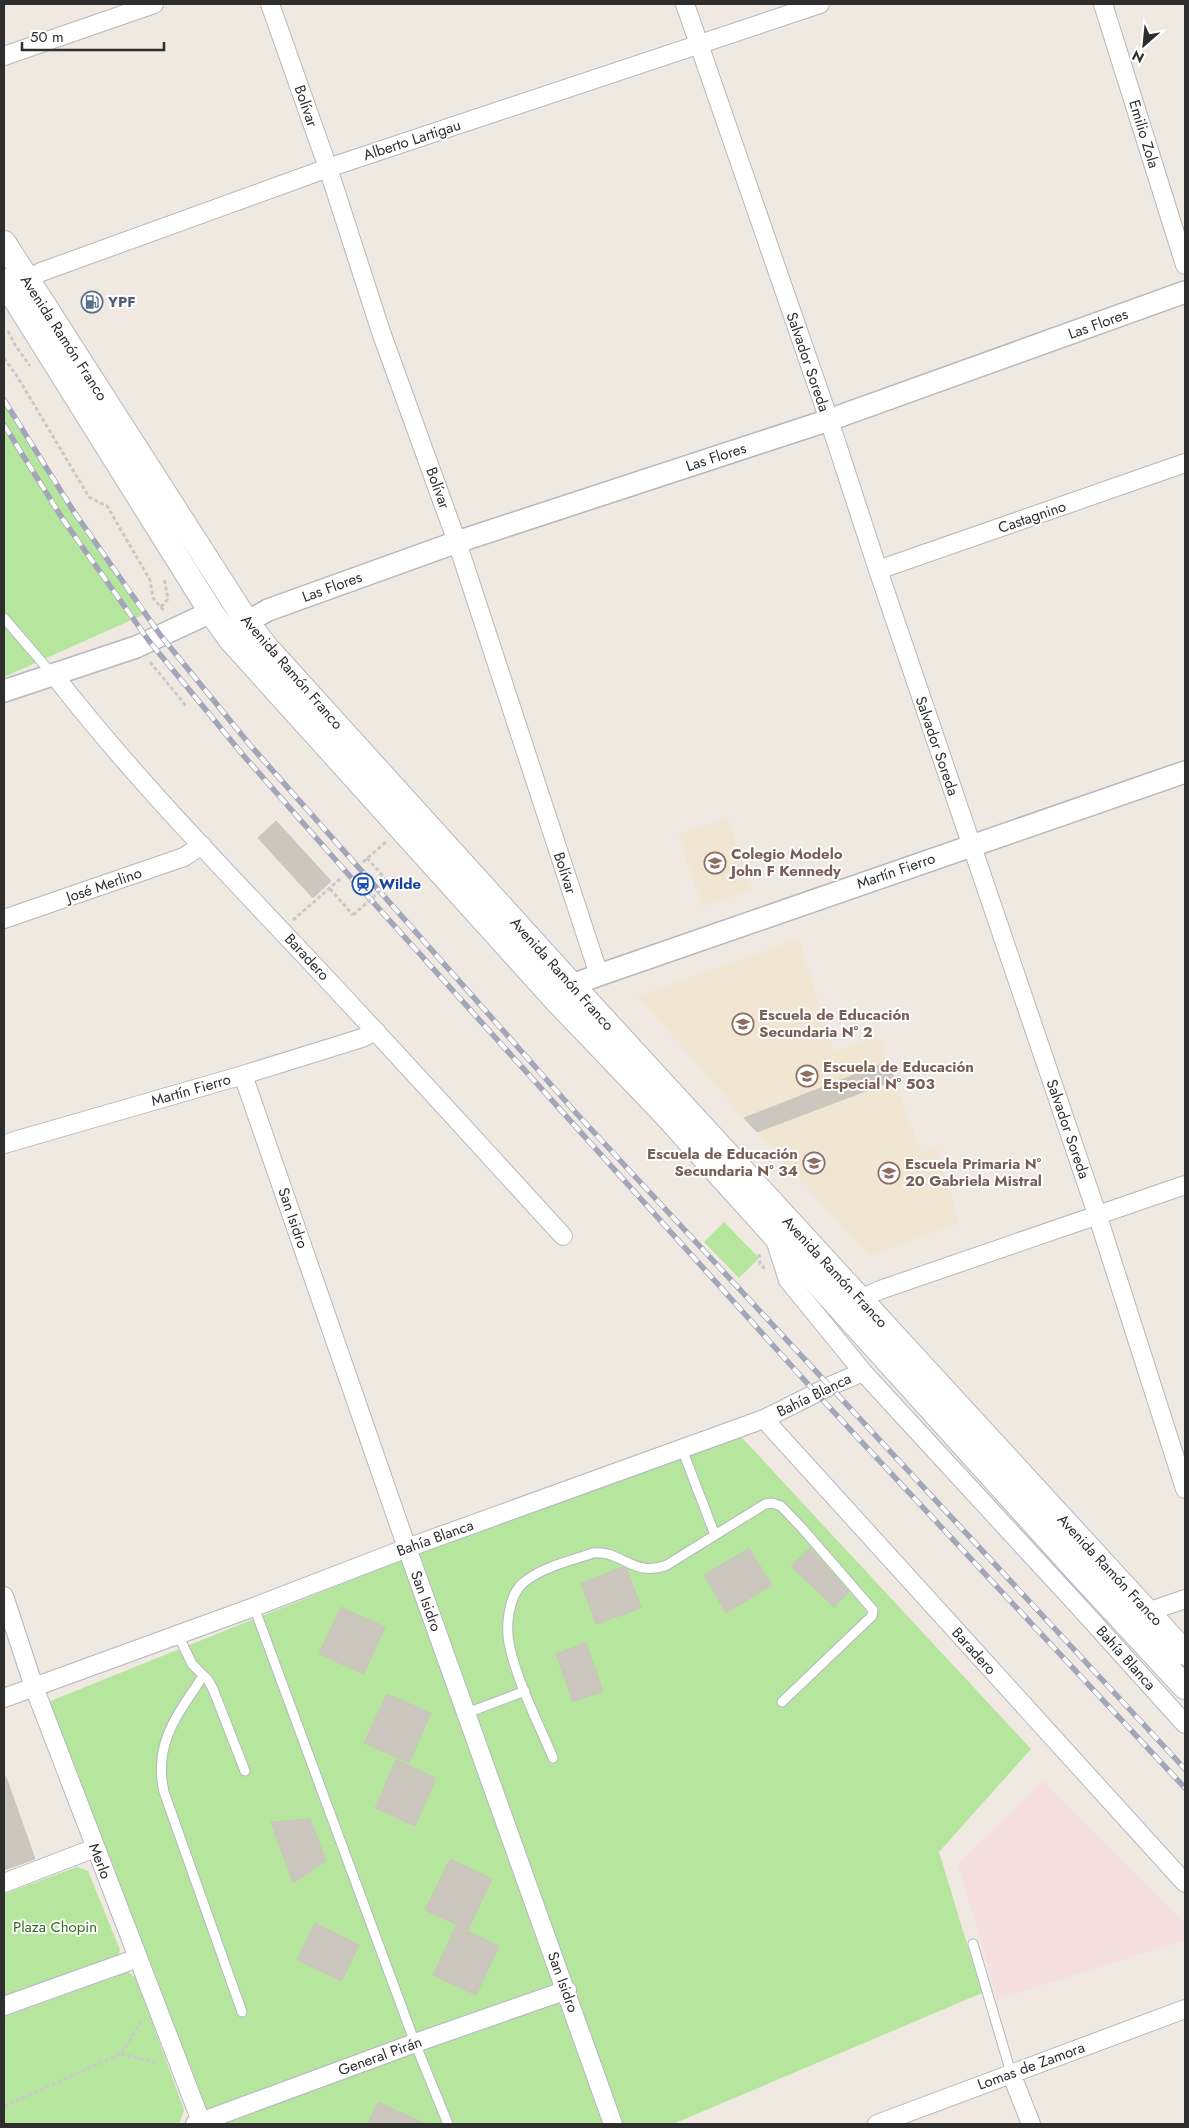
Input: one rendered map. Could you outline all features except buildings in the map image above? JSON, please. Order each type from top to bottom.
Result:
[{"type":"main road","name":"Avenida Ramón Franco","points":[[4,243],[13,283],[211,612],[247,660],[563,992],[860,1299],[1185,1653]]},
{"type":"main road","name":"Avenida Ramón Franco","points":[[13,283],[266,647],[563,992],[766,1239],[1185,1687]]},
{"type":"street","points":[[4,56],[154,4]]},
{"type":"street","name":"Bolívar","points":[[270,4],[328,168],[381,332],[457,542],[599,975]]},
{"type":"street","name":"Salvador Soreda","points":[[684,4],[829,420],[878,570],[1097,1214],[1185,1489]]},
{"type":"street","name":"Alberto Lartigau","points":[[13,283],[328,168],[820,4]]},
{"type":"street","name":"Emilio Zola","points":[[1103,4],[1185,265]]},
{"type":"street","name":"Las Flores","points":[[247,622],[268,610],[457,542],[829,420],[1185,292]]},
{"type":"street","name":"Castagnino","points":[[878,570],[1185,463]]},
{"type":"street","points":[[4,691],[136,646],[211,612]]},
{"type":"street","name":"Baradero","points":[[54,675],[78,707],[202,845],[564,1236]]},
{"type":"street","name":"Martín Fierro","points":[[563,992],[599,975],[1185,772]]},
{"type":"street","name":"José Merlino","points":[[4,919],[184,857],[202,845]]},
{"type":"street","name":"Martín Fierro","points":[[4,1144],[243,1075],[362,1038],[376,1031]]},
{"type":"street","name":"San Isidro","points":[[243,1075],[406,1548],[614,2124]]},
{"type":"street","points":[[860,1299],[880,1290],[1185,1185]]},
{"type":"street","name":"Bahía Blanca","points":[[766,1239],[788,1280],[863,1372],[1084,1611],[1185,1724]]},
{"type":"street","name":"Bahía Blanca","points":[[4,1698],[254,1607],[406,1548],[764,1419],[830,1386],[863,1372]]},
{"type":"street","name":"Baradero","points":[[764,1419],[1185,1883]]},
{"type":"street","name":"Merlo","points":[[4,1596],[34,1687],[181,2068],[199,2123]]},
{"type":"street","points":[[1084,1611],[1106,1619],[1124,1621],[1185,1599]]},
{"type":"street","points":[[4,1883],[95,1848]]},
{"type":"street","points":[[4,2006],[138,1958]]},
{"type":"street","name":"General Pirán","points":[[199,2123],[415,2043],[567,1990]]},
{"type":"street","name":"Lomas de Zamora","points":[[877,2124],[1185,2009]]},
{"type":"street","points":[[1011,2073],[1031,2124]]},
{"type":"lane","points":[[4,618],[54,675]]},
{"type":"lane","points":[[682,1450],[715,1535]]},
{"type":"lane","points":[[553,1758],[525,1691],[508,1636],[511,1607],[514,1596],[522,1584],[537,1573],[593,1553],[601,1552],[632,1566],[656,1570],[667,1566],[764,1504],[772,1503],[781,1506],[802,1528],[873,1610],[872,1616],[782,1702]]},
{"type":"lane","points":[[254,1607],[415,2043],[448,2124]]},
{"type":"lane","points":[[178,1635],[192,1664],[213,1689],[245,1771]]},
{"type":"lane","points":[[203,1676],[170,1726],[165,1738],[160,1778],[242,2012]]},
{"type":"lane","points":[[467,1713],[525,1691]]},
{"type":"lane","points":[[973,1944],[1011,2073]]},
{"type":"path","points":[[4,358],[18,376],[89,497],[107,506],[150,580],[153,598],[178,628]]},
{"type":"path","points":[[136,646],[187,707]]},
{"type":"path","points":[[380,834],[393,848]]},
{"type":"path","points":[[330,889],[353,915],[390,883],[367,858],[363,862]]},
{"type":"path","points":[[282,930],[340,880]]},
{"type":"path","points":[[766,1239],[760,1264],[767,1271]]},
{"type":"path","points":[[4,2106],[121,2054],[155,2002]]},
{"type":"path","points":[[121,2054],[181,2068]]},
{"type":"shaded area","name":"Colegio Modelo John F Kennedy","points":[[728,818],[751,891],[702,906],[678,834]]},
{"type":"shaded area","name":"Escuela de Educación Secundaria N° 2","points":[[799,939],[833,1051],[790,1066],[879,1037],[887,1062],[744,1118],[638,996]]},
{"type":"shaded area","name":"Escuela Primaria N° 20 Gabriela Mistral","points":[[895,1080],[921,1153],[936,1146],[959,1223],[869,1256],[757,1132]]},
{"type":"shaded area","points":[[1043,1781],[1185,1923],[1185,1940],[998,1999],[958,1864]]},
{"type":"green space","points":[[4,405],[147,613],[4,677]]},
{"type":"green space","points":[[724,1222],[759,1258],[739,1278],[704,1242]]},
{"type":"green space","points":[[732,1427],[1031,1749],[939,1852],[982,1993],[673,2124],[196,2124],[38,1706]]},
{"type":"green space","name":"Plaza Chopin","points":[[77,1867],[88,1871],[120,1950],[118,1956],[4,1998],[4,1894]]},
{"type":"green space","points":[[128,1972],[136,1978],[184,2110],[180,2122],[174,2124],[4,2124],[4,2017]]},
{"type":"railway","points":[[4,400],[74,512],[161,636],[250,745],[577,1114],[1185,1769]]},
{"type":"railway","points":[[4,425],[64,521],[149,641],[243,755],[363,891],[816,1393],[1185,1788]]},
{"type":"place","name":"YPF","points":[[92,302]]},
{"type":"place","name":"Colegio Modelo John F Kennedy","points":[[715,863]]},
{"type":"place","name":"Wilde","points":[[363,884]]},
{"type":"place","name":"Escuela de Educación Secundaria N° 2","points":[[743,1024]]},
{"type":"place","name":"Escuela de Educación Especial N° 503","points":[[807,1076]]},
{"type":"place","name":"Escuela de Educación Secundaria N° 34","points":[[814,1163]]},
{"type":"place","name":"Escuela Primaria N° 20 Gabriela Mistral","points":[[889,1173]]}]
